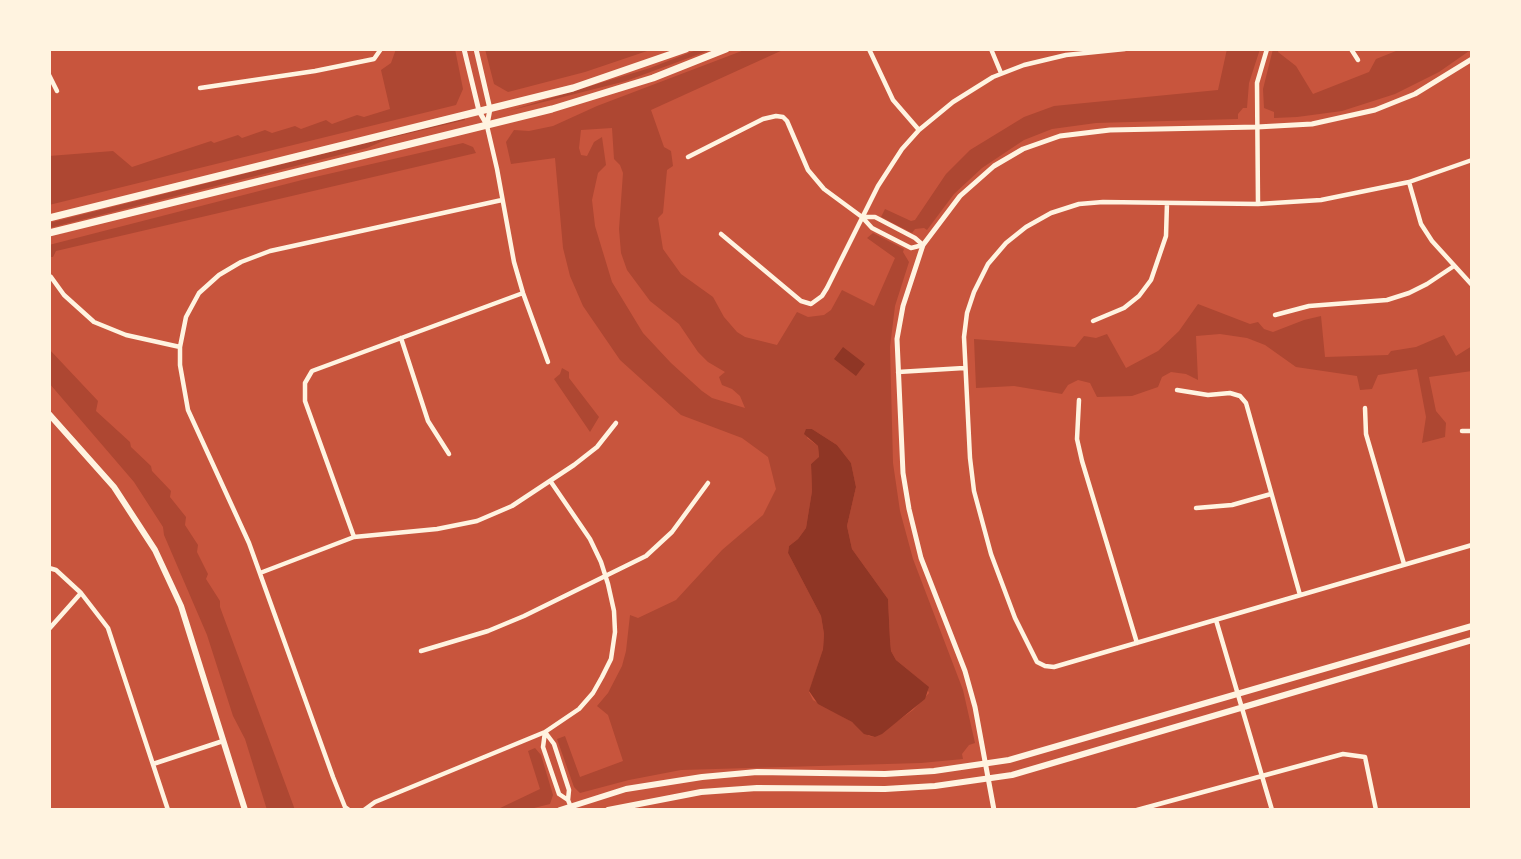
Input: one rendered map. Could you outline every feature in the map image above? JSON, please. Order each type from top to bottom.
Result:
[{"type":"main road","points":[[49,218],[573,88],[686,49]]},
{"type":"main road","points":[[49,233],[552,109],[634,84],[726,49]]},
{"type":"main road","points":[[49,414],[114,487],[155,550],[180,606],[245,810]]},
{"type":"main road","points":[[560,810],[626,789],[702,777],[757,772],[885,774],[934,771],[985,763],[1045,750],[1472,626]]},
{"type":"main road","points":[[608,810],[701,792],[757,788],[885,789],[936,786],[988,778],[1049,765],[1472,640]]},
{"type":"street","points":[[464,49],[479,111],[486,125],[514,262],[548,362]]},
{"type":"street","points":[[476,49],[490,108],[486,125]]},
{"type":"street","points":[[869,49],[893,100],[919,130]]},
{"type":"street","points":[[991,49],[1001,73]]},
{"type":"street","points":[[721,234],[768,276],[805,303],[816,302],[827,288],[878,187],[902,149],[919,130],[953,102],[1001,73],[1049,58],[1087,50],[1125,49]]},
{"type":"street","points":[[1258,204],[1257,82],[1267,49]]},
{"type":"street","points":[[1351,49],[1358,60]]},
{"type":"street","points":[[200,88],[315,71],[374,59],[381,51]]},
{"type":"street","points":[[994,810],[975,707],[965,671],[921,558],[903,473],[897,339],[903,306],[923,245],[960,196],[1004,158],[1060,136],[1083,132],[1312,124],[1375,110],[1415,94],[1472,59]]},
{"type":"street","points":[[49,75],[57,91]]},
{"type":"street","points":[[688,157],[763,119],[776,116],[787,121],[808,170],[824,189],[862,217],[872,228],[911,248],[923,245]]},
{"type":"street","points":[[1472,160],[1409,182],[1321,200],[1258,204],[1102,202],[1051,213],[1026,227],[1006,243],[988,264],[967,313],[964,337],[974,491],[1015,618],[1037,662],[1045,666],[1054,667],[1472,545]]},
{"type":"street","points":[[1409,182],[1421,224],[1432,241],[1472,285]]},
{"type":"street","points":[[349,810],[345,807],[333,777],[249,543],[188,410],[182,385],[180,347],[186,317],[199,293],[219,275],[241,262],[283,248],[502,200]]},
{"type":"street","points":[[1093,321],[1124,307],[1139,296],[1151,280],[1166,236],[1167,203]]},
{"type":"street","points":[[862,217],[876,218],[923,245]]},
{"type":"street","points":[[1275,315],[1309,306],[1387,300],[1427,285],[1454,266]]},
{"type":"street","points":[[51,278],[64,295],[94,322],[126,335],[180,347]]},
{"type":"street","points":[[354,537],[305,401],[305,383],[312,371],[523,293]]},
{"type":"street","points":[[401,338],[428,421],[449,454]]},
{"type":"street","points":[[898,372],[964,368]]},
{"type":"street","points":[[1177,390],[1208,395],[1230,393],[1240,396],[1246,403],[1300,596]]},
{"type":"street","points":[[1079,400],[1077,439],[1082,461],[1137,643]]},
{"type":"street","points":[[1365,408],[1366,434],[1404,564]]},
{"type":"street","points":[[260,573],[354,537],[437,529],[477,521],[512,506],[551,482],[597,447],[616,423]]},
{"type":"street","points":[[1462,431],[1472,431]]},
{"type":"street","points":[[365,810],[375,802],[545,732],[579,709],[593,693],[611,659],[615,632],[614,611],[606,576],[590,539],[551,482]]},
{"type":"street","points":[[421,652],[488,631],[646,556],[672,532],[708,483]]},
{"type":"street","points":[[1196,509],[1232,505],[1271,494]]},
{"type":"street","points":[[49,568],[56,570],[81,593],[108,628],[167,810]]},
{"type":"street","points":[[49,629],[81,593]]},
{"type":"street","points":[[1216,620],[1272,810]]},
{"type":"street","points":[[545,732],[543,747],[551,771],[559,794],[570,805]]},
{"type":"street","points":[[545,732],[554,744],[569,790],[570,805]]},
{"type":"street","points":[[153,764],[223,741]]},
{"type":"street","points":[[1137,810],[1343,754],[1365,757],[1376,810]]},
{"type":"street","points":[[1163,803],[1166,810]]},
{"type":"shaded area","points":[[396,49],[455,49],[463,89],[456,105],[49,205],[49,156],[113,151],[132,167],[211,141],[214,143],[238,135],[242,138],[265,130],[272,133],[295,126],[301,129],[326,120],[332,124],[357,115],[364,117],[390,109],[381,70],[391,63]]},
{"type":"shaded area","points":[[485,49],[653,49],[585,72],[508,92],[494,84]]},
{"type":"shaded area","points":[[699,49],[713,49],[626,81],[508,111],[650,68]]},
{"type":"shaded area","points":[[747,49],[785,49],[651,110],[664,147],[671,151],[673,166],[667,170],[663,213],[658,218],[663,249],[681,274],[713,297],[724,317],[745,337],[777,345],[797,312],[808,317],[824,315],[831,310],[842,290],[874,306],[895,258],[867,238],[873,233],[904,249],[909,262],[895,306],[890,347],[893,463],[900,511],[913,559],[963,690],[975,743],[969,745],[962,754],[963,759],[921,763],[681,770],[580,793],[574,787],[557,739],[565,736],[580,777],[623,761],[608,715],[597,706],[608,693],[622,666],[630,615],[638,618],[676,600],[722,550],[763,515],[776,489],[768,457],[742,438],[681,415],[620,360],[583,306],[570,276],[563,248],[555,158],[511,164],[506,142],[514,130],[529,131],[553,126],[597,106]],"holes":[[[612,128],[614,159],[623,173],[619,229],[621,253],[627,270],[650,301],[679,324],[698,352],[725,372],[719,377],[722,385],[740,396],[745,408],[712,398],[671,363],[643,333],[612,282],[595,226],[592,200],[598,173],[606,165],[602,137],[594,142],[587,156],[581,155],[579,148],[581,130]],[[812,429],[837,445],[851,463],[856,487],[847,526],[852,549],[888,599],[891,651],[896,660],[925,684],[929,693],[913,710],[875,737],[869,736],[852,722],[813,700],[809,692],[823,649],[824,634],[821,616],[788,553],[789,546],[806,528],[812,491],[811,464],[819,458],[818,446],[807,438]]]},
{"type":"shaded area","points":[[1227,49],[1260,49],[1249,83],[1247,108],[1243,108],[1238,114],[1238,119],[1096,123],[1052,129],[1024,140],[982,168],[954,194],[927,230],[915,229],[912,233],[881,217],[885,209],[911,221],[915,220],[946,174],[970,150],[1024,117],[1054,106],[1218,90]]},
{"type":"shaded area","points":[[1273,49],[1279,49],[1278,52],[1296,66],[1313,94],[1369,72],[1376,59],[1401,49],[1472,49],[1439,72],[1395,94],[1342,111],[1274,118],[1274,112],[1264,108],[1263,89]]},
{"type":"shaded area","points":[[465,118],[390,138],[367,148],[49,228],[49,223]]},
{"type":"shaded area","points":[[463,143],[473,147],[476,153],[56,251],[53,257],[49,257],[49,245],[302,180]]},
{"type":"shaded area","points":[[1198,304],[1250,324],[1258,322],[1264,329],[1273,332],[1321,316],[1325,357],[1388,355],[1391,351],[1416,347],[1444,335],[1456,356],[1472,346],[1472,371],[1429,377],[1436,411],[1446,423],[1445,437],[1422,443],[1426,417],[1417,369],[1378,375],[1372,389],[1360,390],[1357,376],[1296,367],[1265,345],[1247,338],[1220,334],[1196,336],[1198,380],[1186,374],[1171,372],[1162,377],[1158,387],[1132,396],[1097,397],[1090,383],[1078,380],[1068,385],[1062,394],[1014,386],[976,388],[974,339],[1075,347],[1084,336],[1096,338],[1107,334],[1126,368],[1158,351],[1179,331]]},
{"type":"shaded area","points":[[843,347],[865,364],[856,376],[834,359]]},
{"type":"shaded area","points":[[49,349],[98,401],[96,411],[130,442],[131,447],[151,466],[152,471],[171,491],[170,497],[186,517],[185,525],[198,545],[197,552],[208,574],[206,579],[220,601],[295,810],[267,810],[245,739],[233,716],[207,635],[163,527],[134,482],[49,383]]},
{"type":"shaded area","points":[[562,368],[569,372],[569,378],[599,417],[590,432],[554,379]]},
{"type":"shaded area","points":[[806,429],[812,429],[837,445],[851,463],[856,487],[847,526],[852,549],[888,599],[891,651],[896,660],[929,687],[925,699],[875,737],[864,734],[852,722],[818,704],[809,691],[823,649],[824,634],[821,616],[788,553],[789,546],[806,528],[812,491],[811,464],[819,457],[818,446],[804,434]]},
{"type":"shaded area","points":[[535,748],[541,755],[553,795],[550,804],[526,810],[496,810],[540,789],[528,751]]}]
